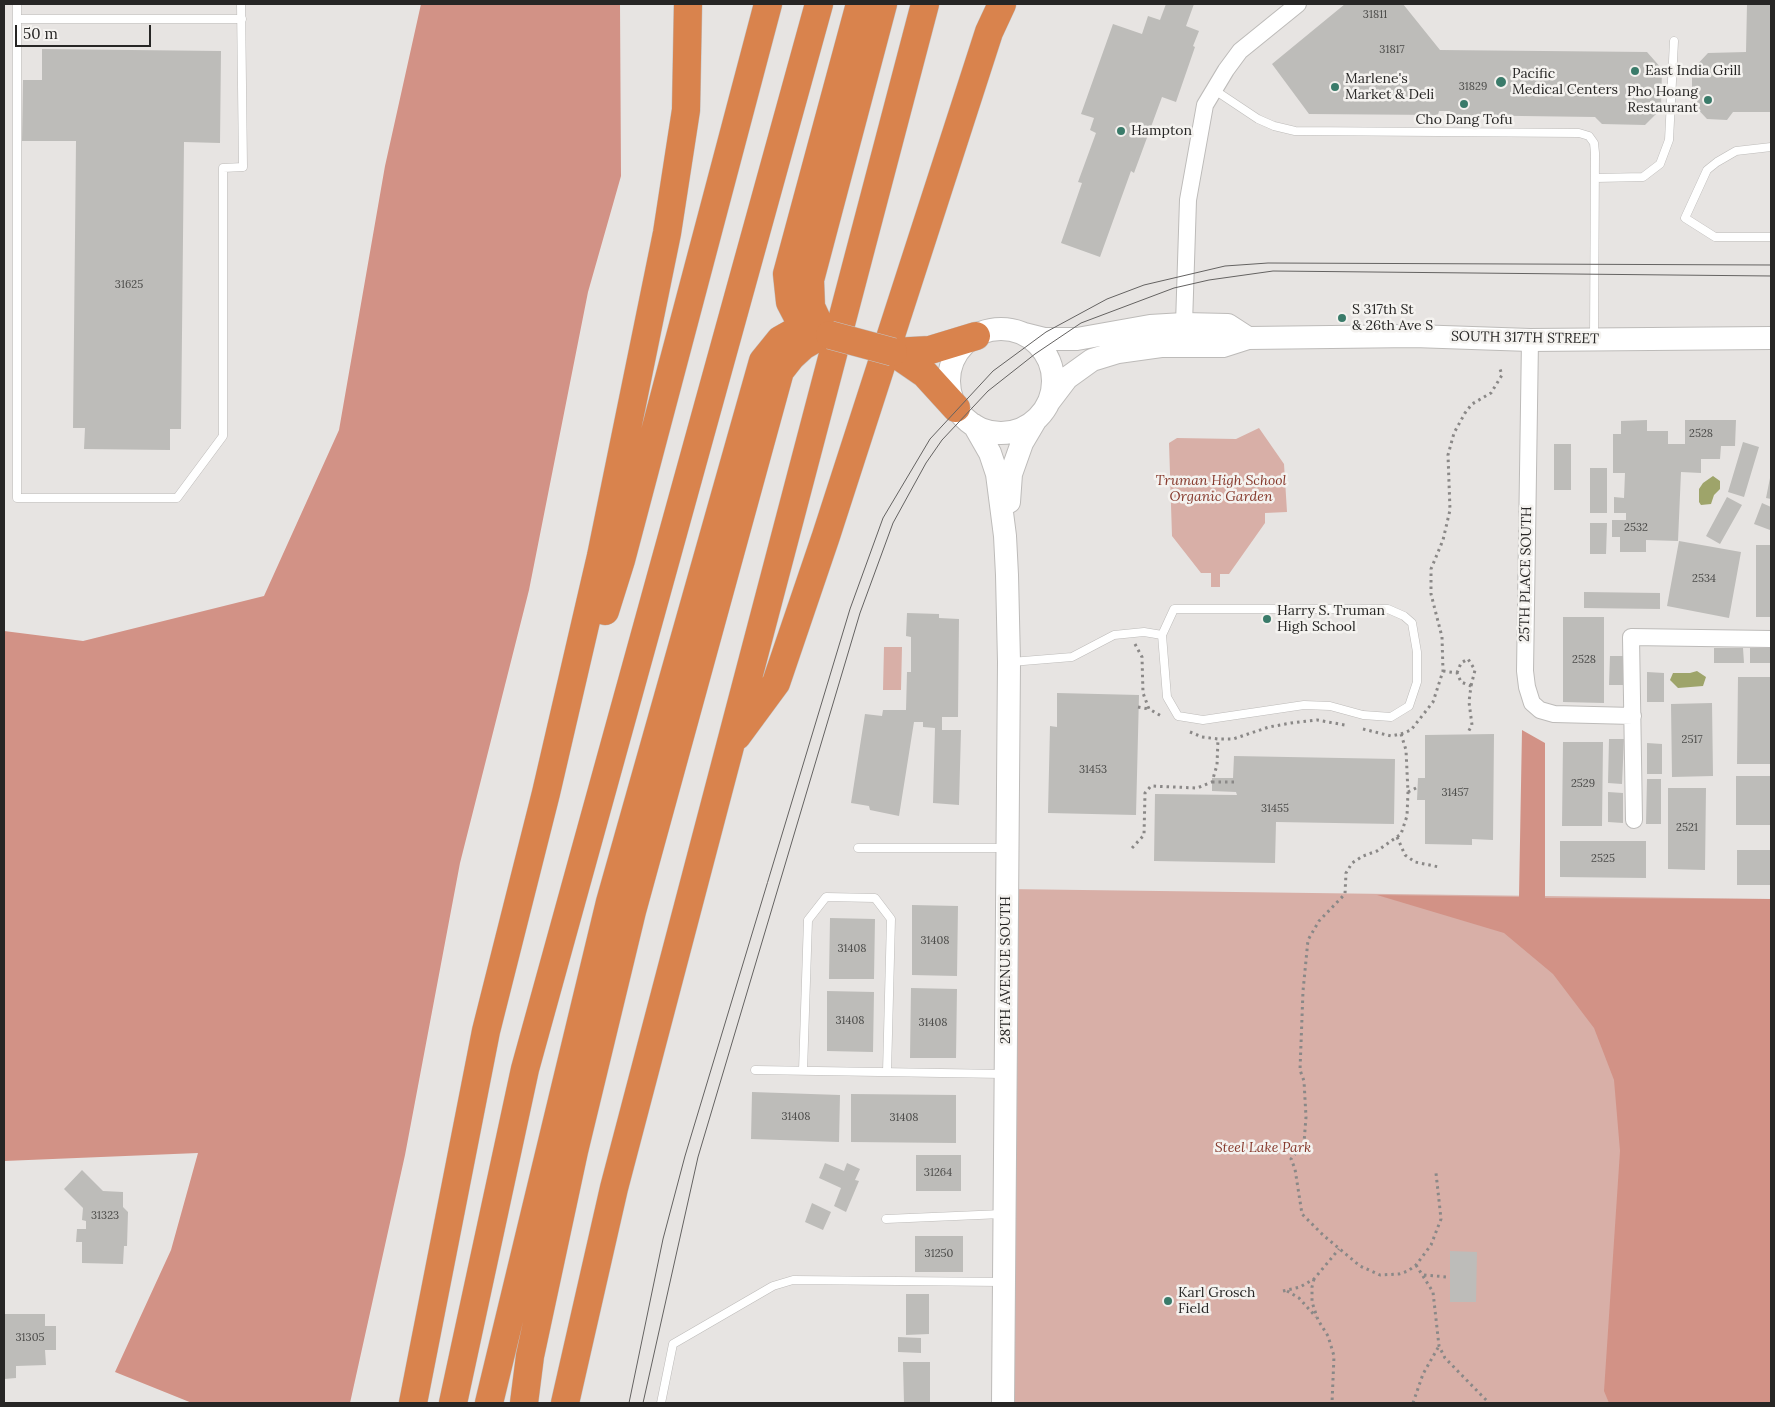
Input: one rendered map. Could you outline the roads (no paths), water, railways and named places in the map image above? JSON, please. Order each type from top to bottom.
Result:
[{"type":"highway","points":[[413,1403],[486,1031],[546,793],[601,556],[667,233],[686,110],[688,4]]},
{"type":"highway","points":[[546,793],[621,560],[768,4]]},
{"type":"highway","points":[[454,1403],[525,1069],[819,4]]},
{"type":"highway","points":[[830,335],[818,322],[811,307],[809,295],[816,210],[860,4]]},
{"type":"highway","points":[[803,327],[790,302],[787,274],[816,210],[884,4]]},
{"type":"highway","points":[[565,1403],[614,1188],[728,748],[926,4]]},
{"type":"highway","points":[[728,748],[776,683],[826,536],[989,32],[1002,4]]},
{"type":"highway","points":[[524,1403],[530,1356],[574,1151],[752,434],[763,362],[780,340],[803,327],[928,362],[965,417]]},
{"type":"highway","points":[[489,1403],[610,902],[752,434],[780,372],[791,357],[803,346],[816,339],[830,335]]},
{"type":"highway","points":[[928,362],[976,336]]},
{"type":"street","points":[[1184,324],[1188,200],[1205,105],[1213,89],[1240,51],[1298,4]]},
{"type":"street","points":[[1021,334],[1035,342],[1046,355],[1052,379],[1041,412],[1021,429],[1005,433],[989,432],[965,417],[950,393],[949,376],[954,360],[963,346],[976,336],[990,330],[1006,330],[1044,339],[1078,340],[1150,326],[1184,324],[1228,325],[1248,338]]},
{"type":"street","name":"SOUTH 317TH STREET","points":[[1041,412],[1067,378],[1092,360],[1118,352],[1161,346],[1223,346],[1248,338],[1414,336],[1530,340],[1771,338]]},
{"type":"street","name":"25TH PLACE SOUTH","points":[[1530,340],[1525,671],[1527,687],[1532,703],[1540,710],[1547,712],[1575,715],[1633,716]]},
{"type":"street","name":"28TH AVENUE SOUTH","points":[[1005,536],[1011,474],[1022,443],[1041,412]]},
{"type":"street","name":"28TH AVENUE SOUTH","points":[[965,417],[990,453],[997,474],[1005,536],[1008,662],[1003,1403]]},
{"type":"street","points":[[1634,820],[1631,637],[1771,639]]},
{"type":"lane","points":[[17,4],[17,498],[177,498],[223,436],[223,168],[243,167],[241,4]]},
{"type":"lane","points":[[18,19],[242,19]]},
{"type":"lane","points":[[1596,178],[1643,176],[1660,164],[1669,140],[1674,41]]},
{"type":"lane","points":[[1213,89],[1258,119],[1274,126],[1295,131],[1583,134],[1589,136],[1594,143],[1596,178],[1594,339]]},
{"type":"lane","points":[[1771,146],[1736,151],[1717,162],[1708,170],[1685,218],[1715,237],[1771,237]]},
{"type":"lane","points":[[1174,609],[1388,609],[1404,616],[1412,623],[1417,652],[1417,682],[1409,706],[1391,717],[1363,715],[1330,706],[1304,704],[1211,720],[1178,716],[1167,697],[1162,635],[1174,609]]},
{"type":"lane","points":[[1008,662],[1072,658],[1114,634],[1144,632],[1162,635]]},
{"type":"lane","points":[[858,848],[1006,848]]},
{"type":"lane","points":[[803,1071],[808,920],[826,897],[875,898],[891,919],[887,1072]]},
{"type":"lane","points":[[755,1070],[1005,1074]]},
{"type":"lane","points":[[886,1219],[1004,1214]]},
{"type":"lane","points":[[660,1403],[673,1344],[773,1286],[793,1280],[1004,1282]]},
{"type":"tram line","points":[[629,1403],[663,1239],[685,1156],[850,609],[883,518],[930,439],[993,371],[1046,332],[1107,299],[1144,285],[1225,266],[1268,263],[1771,265]]},
{"type":"tram line","points":[[643,1403],[698,1157],[860,613],[893,523],[926,463],[942,440],[988,391],[1035,354],[1081,323],[1174,288],[1209,280],[1273,271],[1771,276]]},
{"type":"place","name":"East India Grill","points":[[1635,71]]},
{"type":"place","name":"Pacific Medical Centers","points":[[1501,82]]},
{"type":"place","name":"Marlene's Market & Deli","points":[[1335,87]]},
{"type":"place","name":"Pho Hoang Restaurant","points":[[1708,100]]},
{"type":"place","name":"Cho Dang Tofu","points":[[1464,104]]},
{"type":"place","name":"Hampton","points":[[1121,131]]},
{"type":"place","name":"S 317th St & 26th Ave S","points":[[1342,318]]},
{"type":"place","name":"Harry S. Truman High School","points":[[1267,619]]},
{"type":"place","name":"Karl Grosch Field","points":[[1168,1301]]},
{"type":"park label","name":"Truman High School Organic Garden","points":[[1221,490]]},
{"type":"park label","name":"Steel Lake Park","points":[[1263,1148]]}]
